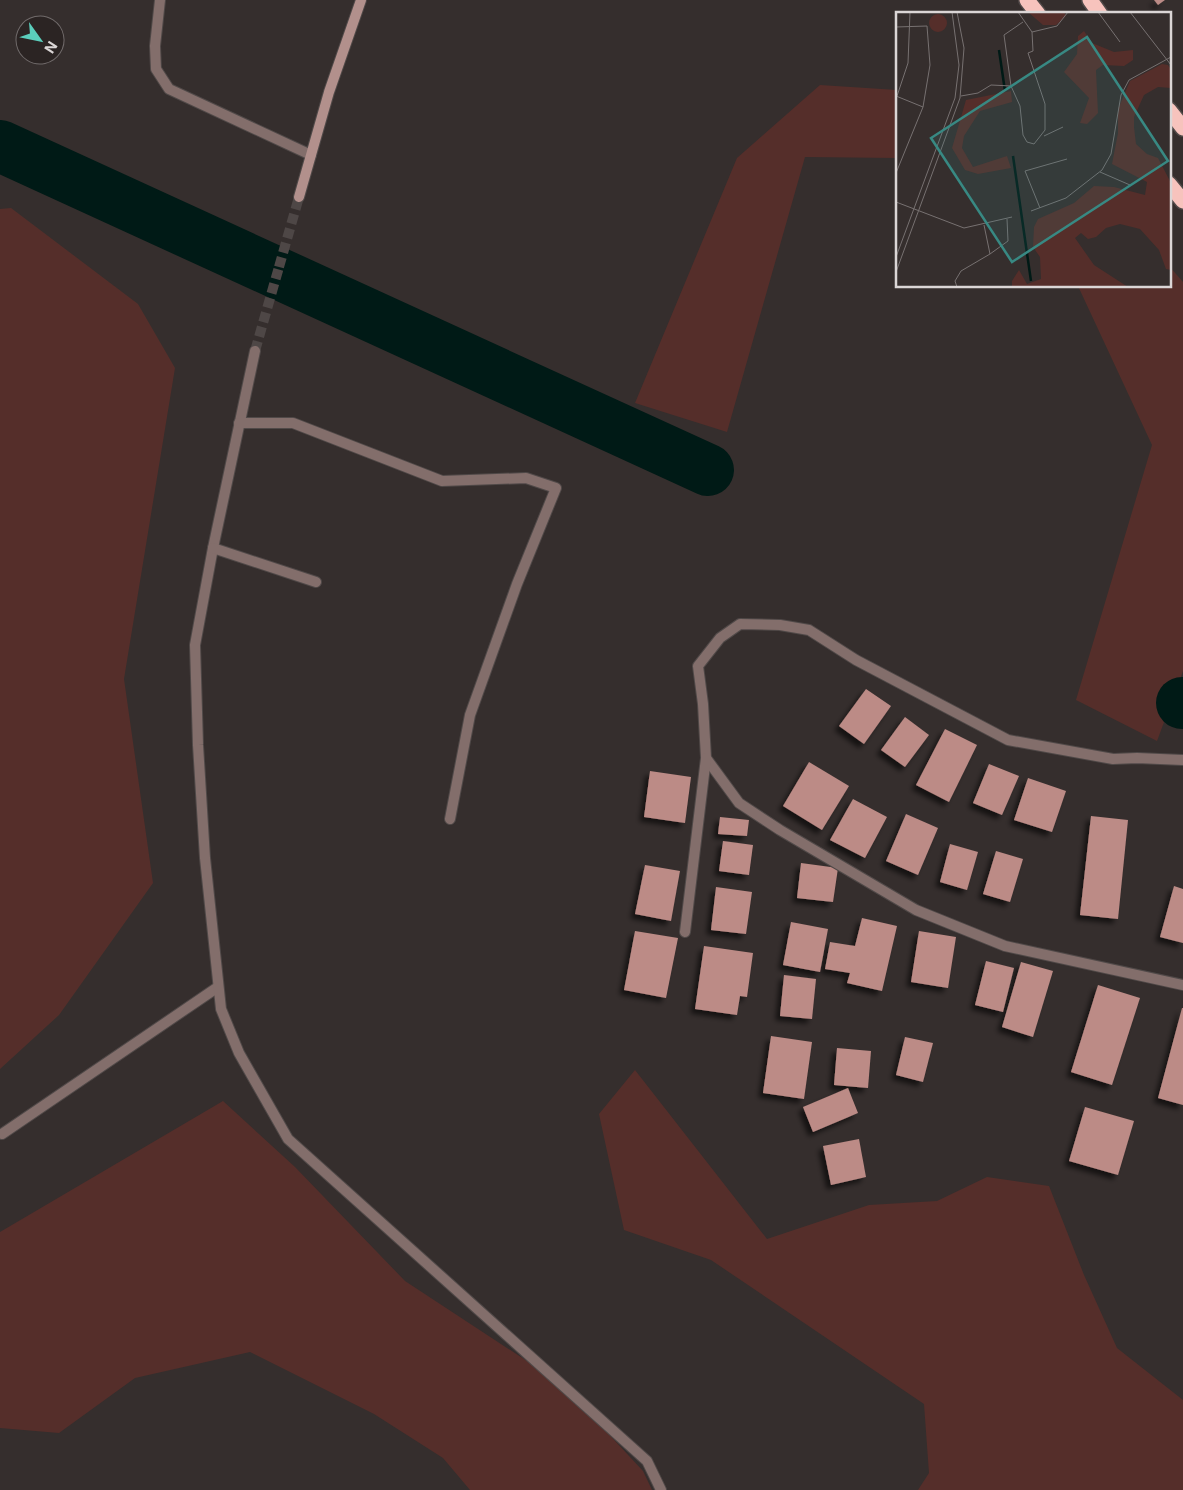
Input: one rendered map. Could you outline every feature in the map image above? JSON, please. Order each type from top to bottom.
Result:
[{"type":"highway","points":[[1027,0],[1036,12]]},
{"type":"highway","points":[[1090,0],[1099,12]]},
{"type":"highway","points":[[1170,111],[1183,128]]},
{"type":"highway","points":[[1170,185],[1183,201]]},
{"type":"street","points":[[160,0],[155,46],[156,69],[169,89],[311,155]]},
{"type":"street","points":[[299,197],[329,92],[360,0]]},
{"type":"street","points":[[255,351],[213,548],[195,645],[198,745],[205,858],[221,1009],[239,1053],[288,1139],[647,1461],[661,1490]]},
{"type":"street","points":[[239,423],[293,423],[442,481],[526,478],[556,488],[516,584],[470,715],[450,820]]},
{"type":"street","points":[[213,548],[316,582]]},
{"type":"street","points":[[685,932],[706,758],[703,704],[698,666],[720,638],[740,624],[780,625],[809,630],[856,660],[1008,740],[1113,759],[1183,760]]},
{"type":"street","points":[[706,758],[739,803],[780,830],[916,910],[1005,946],[1183,985]]},
{"type":"street","points":[[2,1134],[218,987]]},
{"type":"shaded area","points":[[820,85],[896,90],[896,158],[805,157],[727,432],[635,403],[737,158]]},
{"type":"shaded area","points":[[11,208],[138,304],[175,368],[124,679],[153,883],[59,1015],[0,1069],[0,209]]},
{"type":"shaded area","points":[[1170,267],[1183,282],[1183,671],[1157,741],[1076,700],[1152,445],[1079,288],[1170,288]]},
{"type":"shaded area","points":[[635,1070],[767,1239],[869,1205],[937,1201],[987,1177],[1049,1186],[1084,1275],[1117,1348],[1183,1400],[1183,1490],[918,1490],[929,1473],[924,1404],[711,1260],[624,1230],[599,1114]]},
{"type":"shaded area","points":[[223,1101],[295,1167],[405,1281],[562,1384],[643,1471],[652,1490],[470,1490],[443,1458],[374,1414],[250,1352],[135,1378],[59,1433],[0,1428],[0,1232]]},
{"type":"building","points":[[1154,0],[1165,0],[1158,5]]},
{"type":"building","points":[[866,689],[891,706],[864,744],[839,726]]},
{"type":"building","points":[[905,717],[929,735],[905,767],[881,750]]},
{"type":"building","points":[[945,729],[977,745],[949,802],[916,785]]},
{"type":"building","points":[[809,762],[849,786],[822,830],[783,806]]},
{"type":"building","points":[[989,764],[1019,776],[1002,815],[973,803]]},
{"type":"building","points":[[650,771],[691,777],[685,823],[644,817]]},
{"type":"building","points":[[1028,778],[1066,791],[1052,832],[1014,820]]},
{"type":"building","points":[[853,799],[887,817],[865,858],[830,840]]},
{"type":"building","points":[[906,814],[938,828],[918,875],[886,861]]},
{"type":"building","points":[[1091,816],[1128,820],[1118,919],[1080,915]]},
{"type":"building","points":[[720,817],[749,820],[747,836],[718,834]]},
{"type":"building","points":[[723,841],[753,845],[749,875],[719,871]]},
{"type":"building","points":[[950,844],[978,852],[967,890],[940,882]]},
{"type":"building","points":[[996,851],[1023,859],[1010,902],[983,894]]},
{"type":"building","points":[[801,863],[838,868],[833,902],[797,898]]},
{"type":"building","points":[[645,865],[680,871],[671,921],[635,914]]},
{"type":"building","points":[[1174,886],[1183,889],[1183,943],[1160,937]]},
{"type":"building","points":[[716,887],[752,892],[746,934],[711,930]]},
{"type":"building","points":[[862,918],[897,926],[882,991],[847,983],[850,973],[825,969],[830,942],[855,946]]},
{"type":"building","points":[[791,922],[828,929],[820,972],[783,965]]},
{"type":"building","points":[[635,931],[678,938],[666,998],[624,990]]},
{"type":"building","points":[[919,931],[956,937],[948,988],[911,982]]},
{"type":"building","points":[[704,946],[753,953],[747,997],[740,996],[737,1015],[695,1009]]},
{"type":"building","points":[[986,961],[1014,968],[1003,1012],[975,1005]]},
{"type":"building","points":[[1021,962],[1053,971],[1033,1037],[1002,1027]]},
{"type":"building","points":[[784,975],[816,979],[812,1019],[780,1016]]},
{"type":"building","points":[[1098,985],[1140,998],[1112,1085],[1071,1072]]},
{"type":"building","points":[[1183,1008],[1183,1105],[1158,1098]]},
{"type":"building","points":[[771,1036],[812,1042],[804,1099],[763,1093]]},
{"type":"building","points":[[905,1037],[933,1043],[923,1082],[896,1075]]},
{"type":"building","points":[[837,1048],[871,1051],[868,1088],[834,1085]]},
{"type":"building","points":[[848,1088],[858,1113],[813,1132],[803,1107]]},
{"type":"building","points":[[1085,1107],[1134,1121],[1118,1175],[1069,1161]]},
{"type":"building","points":[[859,1139],[866,1177],[831,1185],[823,1146]]},
{"type":"waterway","points":[[0,146],[708,470]]},
{"type":"tunnel","points":[[279,267],[299,197]]},
{"type":"tunnel","points":[[255,351],[279,267]]}]
